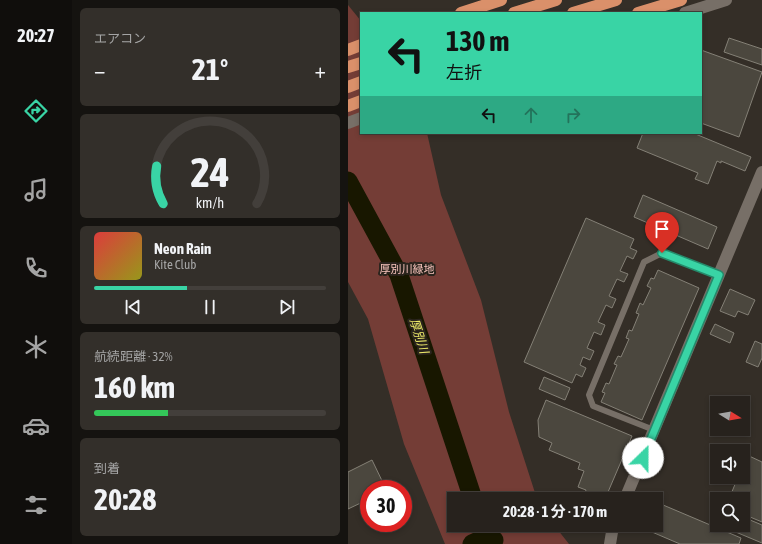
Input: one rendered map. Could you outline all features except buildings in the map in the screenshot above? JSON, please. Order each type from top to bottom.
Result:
[{"type":"highway","points":[[464,12],[501,0]]},
{"type":"highway","points":[[517,12],[556,0]]},
{"type":"highway","points":[[575,12],[616,0]]},
{"type":"highway","points":[[641,12],[681,0]]},
{"type":"highway","points":[[348,67],[360,63]]},
{"type":"highway","points":[[348,87],[360,82]]},
{"type":"highway","points":[[348,106],[360,101]]},
{"type":"street","points":[[688,12],[726,0]]},
{"type":"street","points":[[348,123],[360,118]]},
{"type":"street","points":[[629,492],[762,172]]},
{"type":"street","points":[[610,544],[612,532]]},
{"type":"lane","points":[[654,430],[594,406],[589,394],[644,262],[662,253],[719,275]]},
{"type":"green space","name":"厚別川緑地","points":[[348,5],[360,20],[360,134],[427,134],[441,195],[481,300],[509,412],[535,492],[447,492],[447,532],[560,532],[569,544],[445,544],[404,444],[368,319],[348,282]]},
{"type":"waterway","name":"厚別川","points":[[348,181],[399,275],[471,492]]},
{"type":"waterway","points":[[472,544],[483,539],[494,540]]},
{"type":"route","points":[[643,458],[719,275],[662,253]]}]
